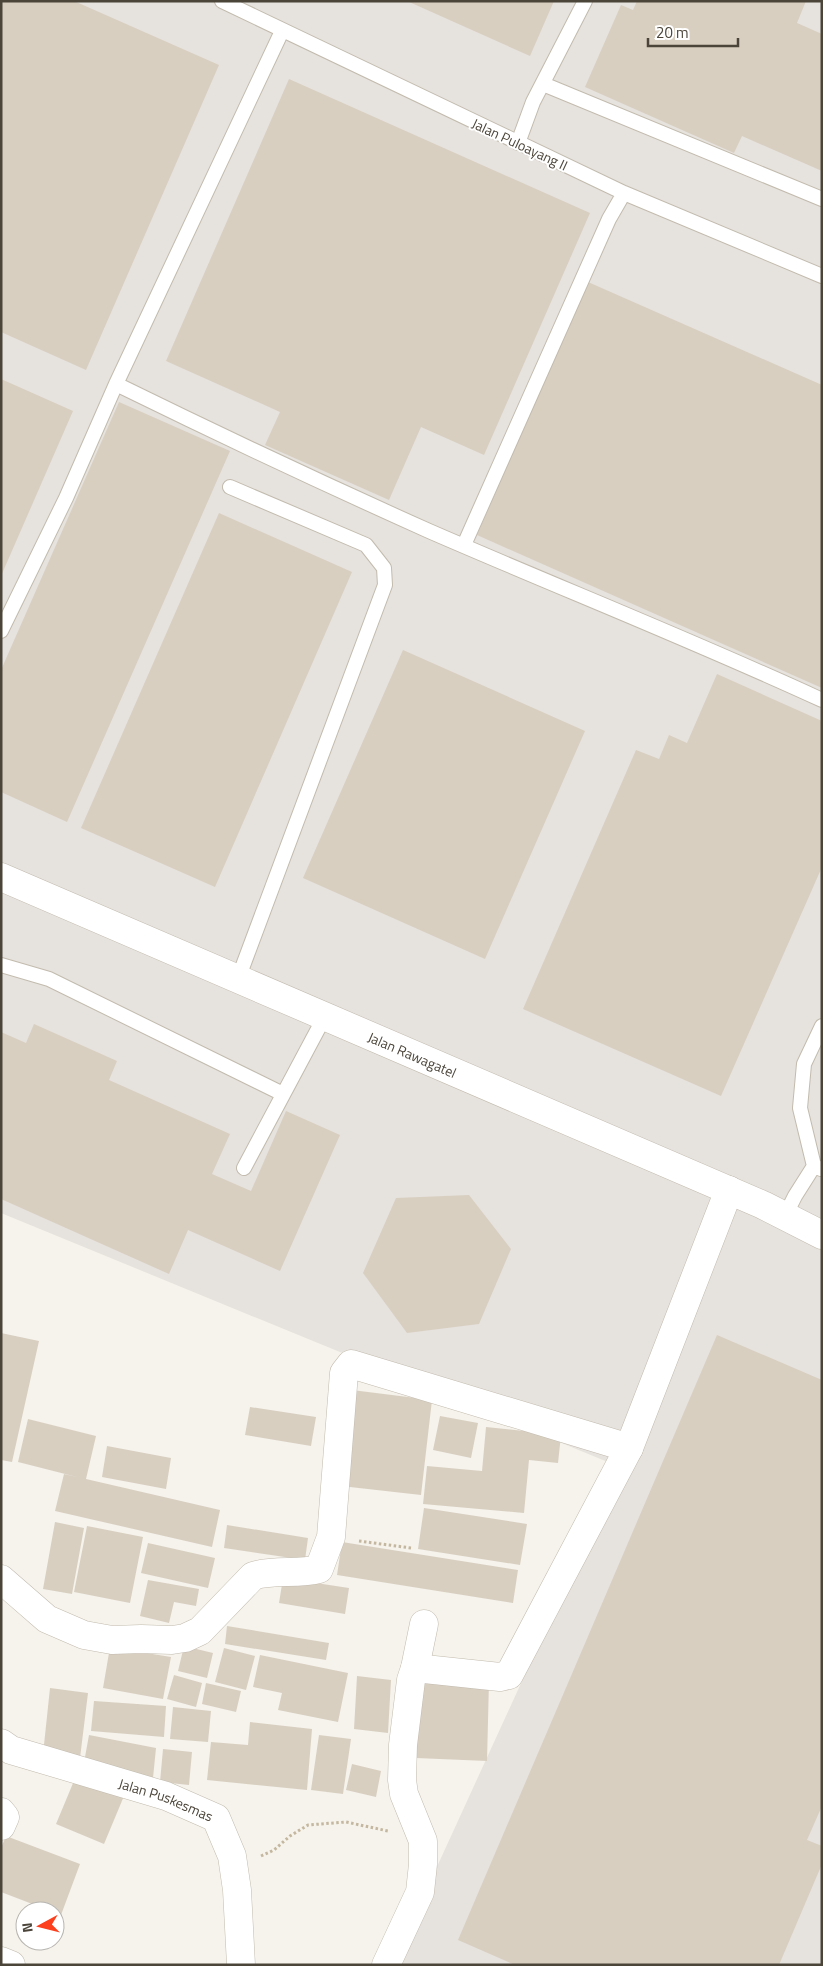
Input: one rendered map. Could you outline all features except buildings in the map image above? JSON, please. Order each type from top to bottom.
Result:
[{"type":"street","name":"Jalan Rawagatel","points":[[1,877],[729,1190],[822,1234]]},
{"type":"street","points":[[415,1668],[500,1677],[509,1675],[629,1448],[729,1190]]},
{"type":"street","points":[[1,1579],[47,1619],[84,1635],[112,1640],[172,1640],[185,1638],[200,1631],[253,1576],[263,1572],[309,1572],[319,1568],[331,1537],[344,1373],[352,1364],[629,1448]]},
{"type":"street","points":[[386,1965],[420,1892],[423,1841],[404,1794],[402,1780],[403,1745],[411,1680],[424,1624]]},
{"type":"street","name":"Jalan Puskesmas","points":[[1,1743],[11,1750],[166,1796],[216,1818],[232,1856],[238,1890],[241,1965]]},
{"type":"street","points":[[1,1812],[5,1817],[1,1826]]},
{"type":"street","points":[[1,1960],[11,1965]]},
{"type":"lane","name":"Jalan Puloayang II","points":[[222,1],[624,193],[822,276]]},
{"type":"lane","points":[[518,142],[533,102],[585,1]]},
{"type":"lane","points":[[1,631],[66,498],[116,384],[282,31]]},
{"type":"lane","points":[[543,84],[822,199]]},
{"type":"lane","points":[[464,545],[609,219],[624,193]]},
{"type":"lane","points":[[116,384],[249,449],[464,545],[717,652],[822,700]]},
{"type":"lane","points":[[230,487],[366,545],[384,568],[385,585],[238,979]]},
{"type":"lane","points":[[1,965],[49,980],[283,1094]]},
{"type":"lane","points":[[244,1168],[325,1016]]},
{"type":"lane","points":[[785,1216],[794,1196],[818,1168],[800,1108],[804,1064],[822,1026]]},
{"type":"path","points":[[331,1537],[411,1548]]},
{"type":"path","points":[[232,1856],[255,1859],[274,1850],[290,1836],[308,1825],[346,1822],[393,1832],[416,1821]]},
{"type":"shaded area","points":[[1,1],[822,1],[822,1965],[392,1965],[620,1467],[1,1213]]}]
